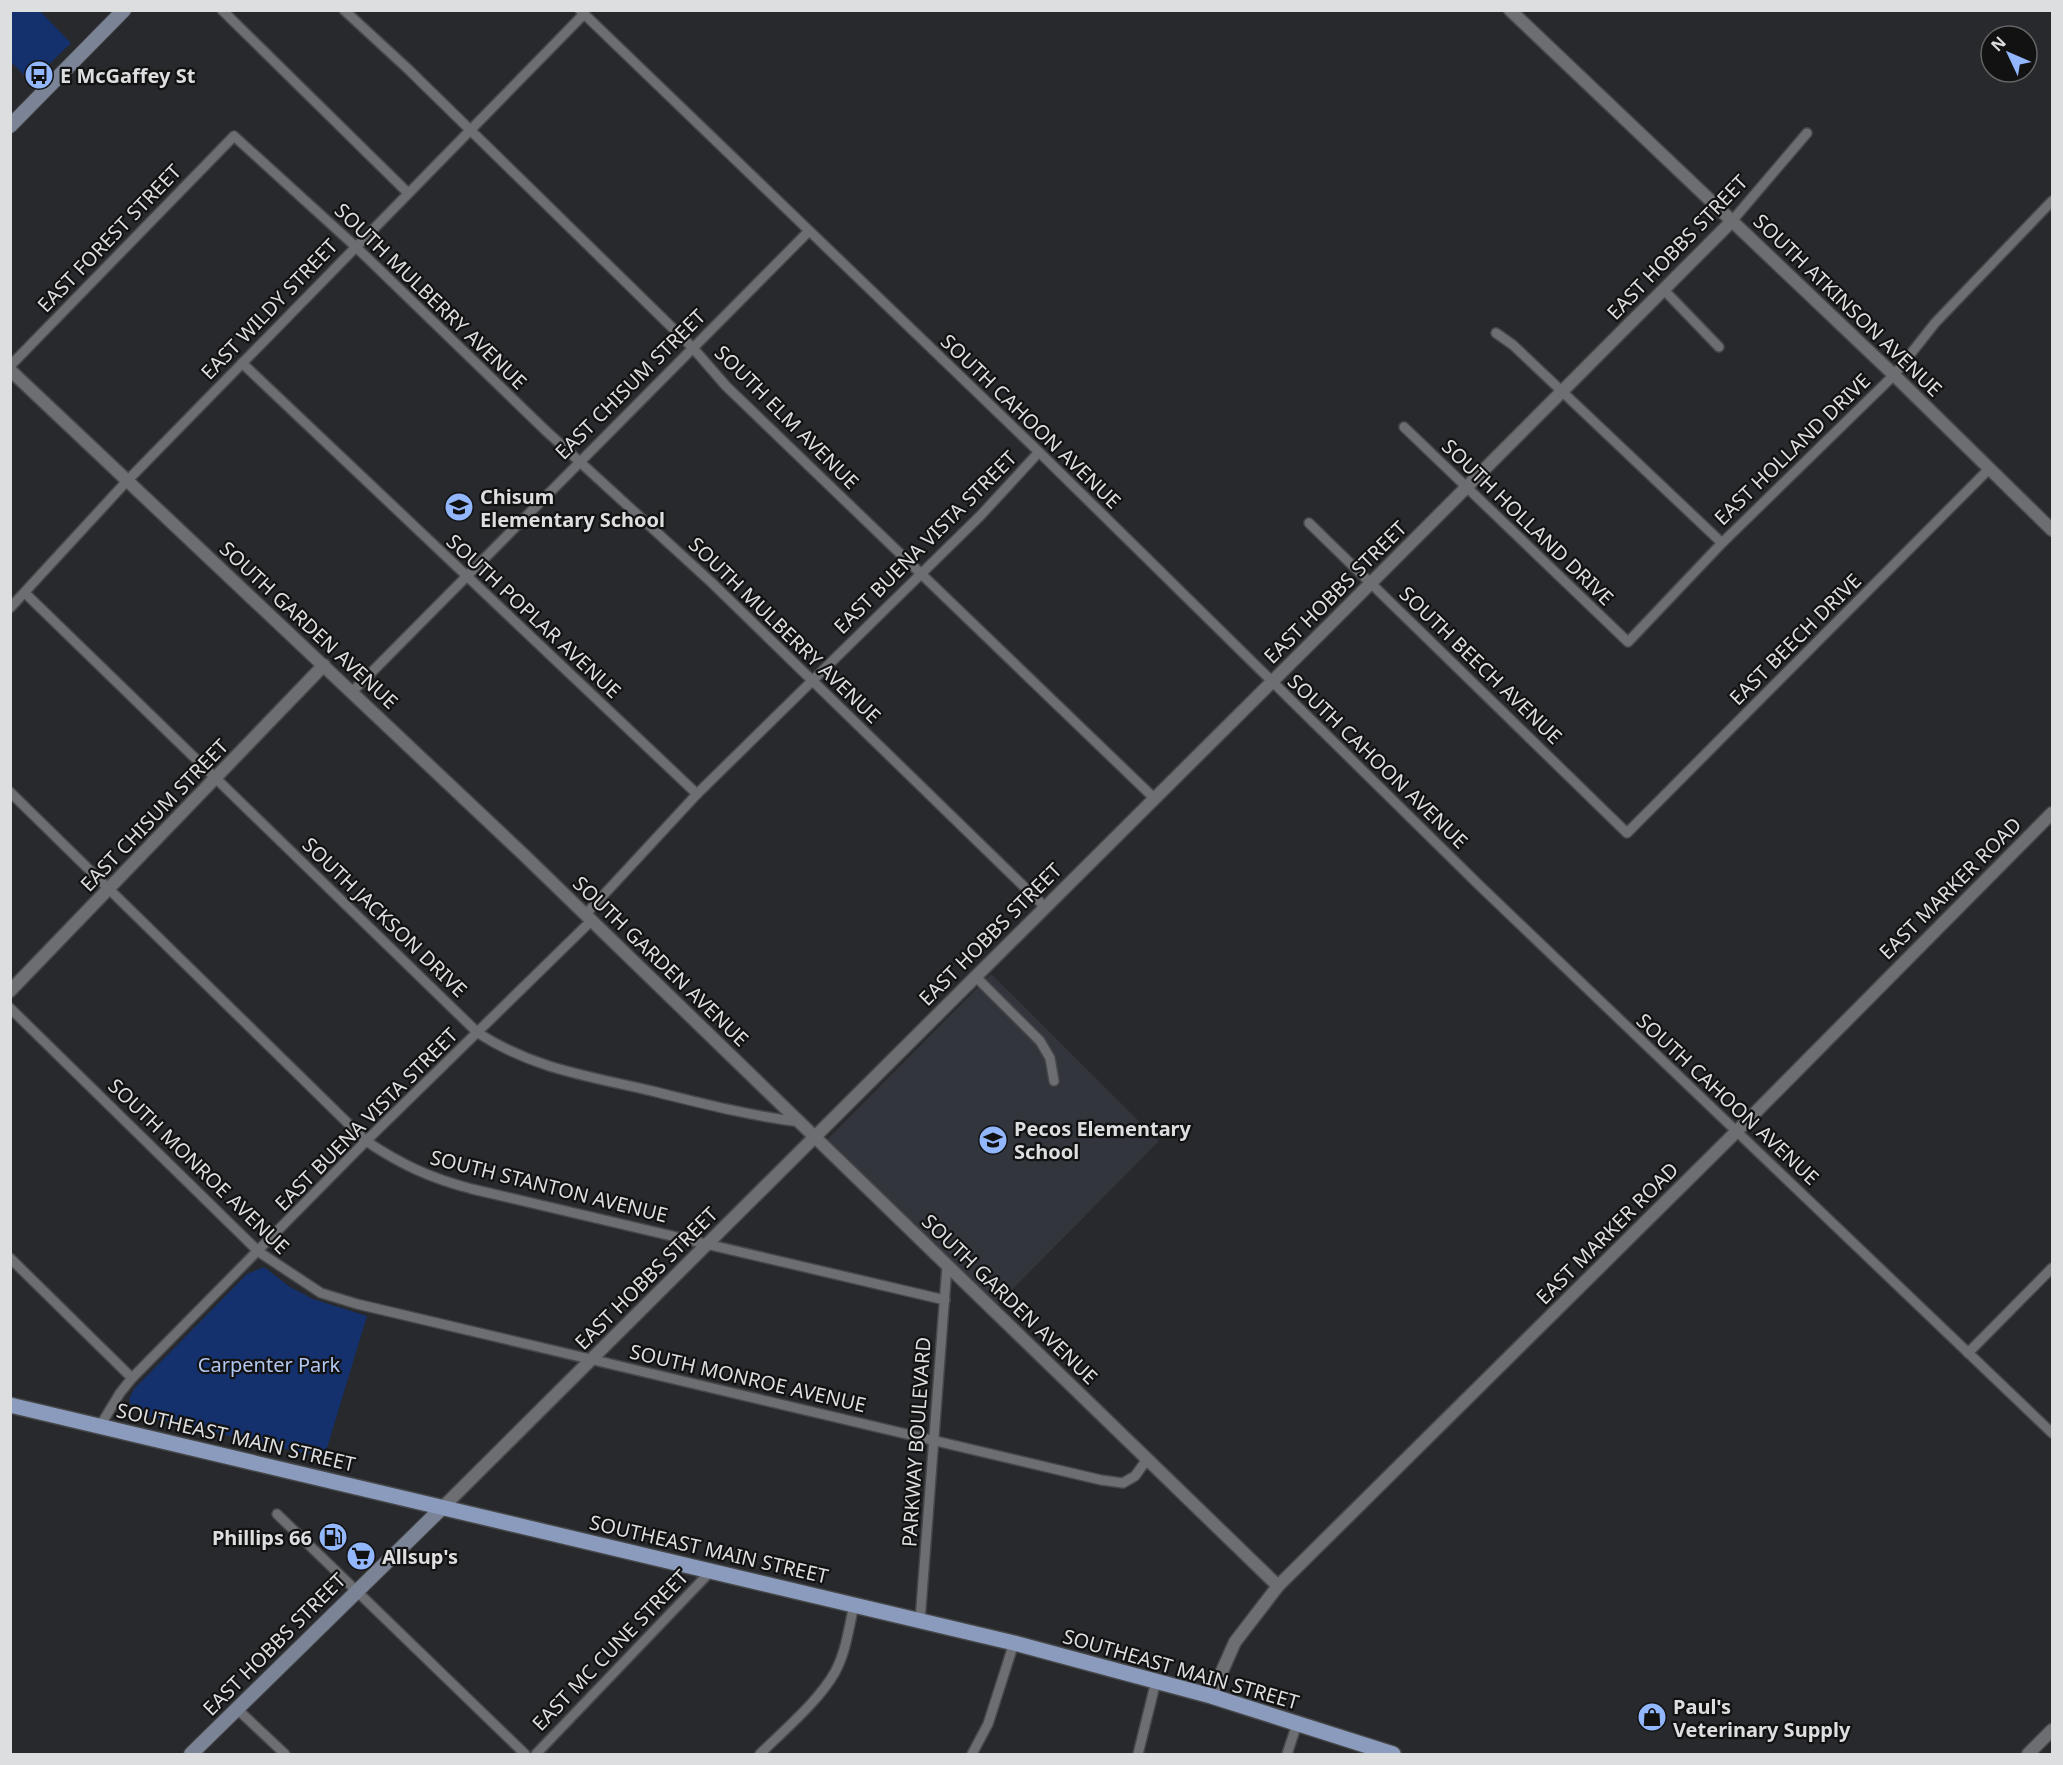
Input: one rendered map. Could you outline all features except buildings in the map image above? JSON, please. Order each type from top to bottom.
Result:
[{"type":"main road","points":[[10,126],[124,10]]},
{"type":"main road","name":"SOUTHEAST MAIN STREET","points":[[10,1405],[1014,1643],[1211,1696],[1393,1755]]},
{"type":"main road","name":"EAST HOBBS STREET","points":[[191,1755],[354,1591],[442,1508]]},
{"type":"street","points":[[222,10],[408,193]]},
{"type":"street","name":"SOUTH ELM AVENUE","points":[[344,10],[693,348],[726,386],[1154,798]]},
{"type":"street","name":"SOUTH ATKINSON AVENUE","points":[[1510,10],[1894,375],[1989,469],[2051,525]]},
{"type":"street","name":"EAST WILDY STREET","points":[[10,608],[126,482],[355,246],[471,131],[582,12]]},
{"type":"street","name":"SOUTH CAHOON AVENUE","points":[[582,12],[1039,452],[1504,909],[2052,1434]]},
{"type":"street","name":"EAST HOBBS STREET","points":[[442,1508],[1665,291],[1732,221],[1808,133]]},
{"type":"street","name":"SOUTH MULBERRY AVENUE","points":[[234,136],[355,246],[580,463],[813,680],[1045,907]]},
{"type":"street","name":"EAST FOREST STREET","points":[[10,366],[234,136]]},
{"type":"street","name":"EAST HOLLAND DRIVE","points":[[1628,642],[1722,543],[1894,375],[1935,323],[2052,201]]},
{"type":"street","name":"EAST CHISUM STREET","points":[[352,692],[809,231]]},
{"type":"street","points":[[1665,291],[1719,347]]},
{"type":"street","points":[[1496,333],[1513,345],[1722,543]]},
{"type":"street","name":"SOUTH POPLAR AVENUE","points":[[242,363],[697,794]]},
{"type":"street","name":"SOUTH GARDEN AVENUE","points":[[10,370],[126,482],[324,665],[801,1122],[1278,1586]]},
{"type":"street","name":"SOUTH HOLLAND DRIVE","points":[[1404,427],[1628,642]]},
{"type":"street","name":"EAST BUENA VISTA STREET","points":[[100,1426],[132,1378],[259,1252],[366,1141],[478,1033],[588,918],[697,794],[921,574],[1039,452]]},
{"type":"street","name":"EAST BEECH DRIVE","points":[[1627,833],[1989,469]]},
{"type":"street","name":"SOUTH BEECH AVENUE","points":[[1309,523],[1627,833]]},
{"type":"street","name":"SOUTH JACKSON DRIVE","points":[[25,593],[478,1033],[507,1052],[544,1066],[730,1109],[801,1122]]},
{"type":"street","name":"EAST CHISUM STREET","points":[[10,992],[324,665]]},
{"type":"street","name":"SOUTH STANTON AVENUE","points":[[10,792],[366,1141],[397,1162],[431,1178],[940,1299]]},
{"type":"street","name":"EAST MARKER ROAD","points":[[1211,1696],[1235,1642],[1278,1586],[1737,1131],[2052,813]]},
{"type":"street","points":[[975,976],[1040,1041],[1050,1058],[1053,1081]]},
{"type":"street","name":"SOUTH MONROE AVENUE","points":[[10,1008],[259,1252],[289,1274],[330,1296],[1123,1483],[1135,1476],[1148,1458]]},
{"type":"street","points":[[10,1258],[132,1378]]},
{"type":"street","name":"PARKWAY BOULEVARD","points":[[920,1621],[934,1440],[940,1299],[947,1266]]},
{"type":"street","points":[[1968,1353],[2052,1268]]},
{"type":"street","points":[[278,1514],[354,1591],[525,1755]]},
{"type":"street","name":"EAST MC CUNE STREET","points":[[536,1755],[711,1571]]},
{"type":"street","points":[[760,1755],[835,1673],[847,1640],[854,1605]]},
{"type":"street","points":[[972,1755],[988,1724],[1014,1643]]},
{"type":"street","points":[[1138,1755],[1156,1681]]},
{"type":"street","points":[[236,1708],[285,1755]]},
{"type":"street","points":[[1287,1755],[1298,1724]]},
{"type":"street","points":[[2028,1755],[2052,1730]]},
{"type":"shaded area","name":"Pecos Elementary School","points":[[991,974],[1159,1141],[996,1306],[828,1139]]},
{"type":"green space","points":[[11,10],[40,11],[71,43],[31,82],[11,62]]},
{"type":"green space","name":"Carpenter Park","points":[[264,1267],[290,1287],[313,1299],[367,1316],[324,1458],[146,1416],[131,1405],[129,1399],[134,1389],[247,1274]]},
{"type":"place","name":"E McGaffey St","points":[[39,75]]},
{"type":"place","name":"Chisum Elementary School","points":[[459,507]]},
{"type":"place","name":"Pecos Elementary School","points":[[993,1140]]},
{"type":"place","name":"Phillips 66","points":[[333,1537]]},
{"type":"place","name":"Allsup's","points":[[361,1556]]},
{"type":"place","name":"Paul's Veterinary Supply","points":[[1652,1717]]}]
